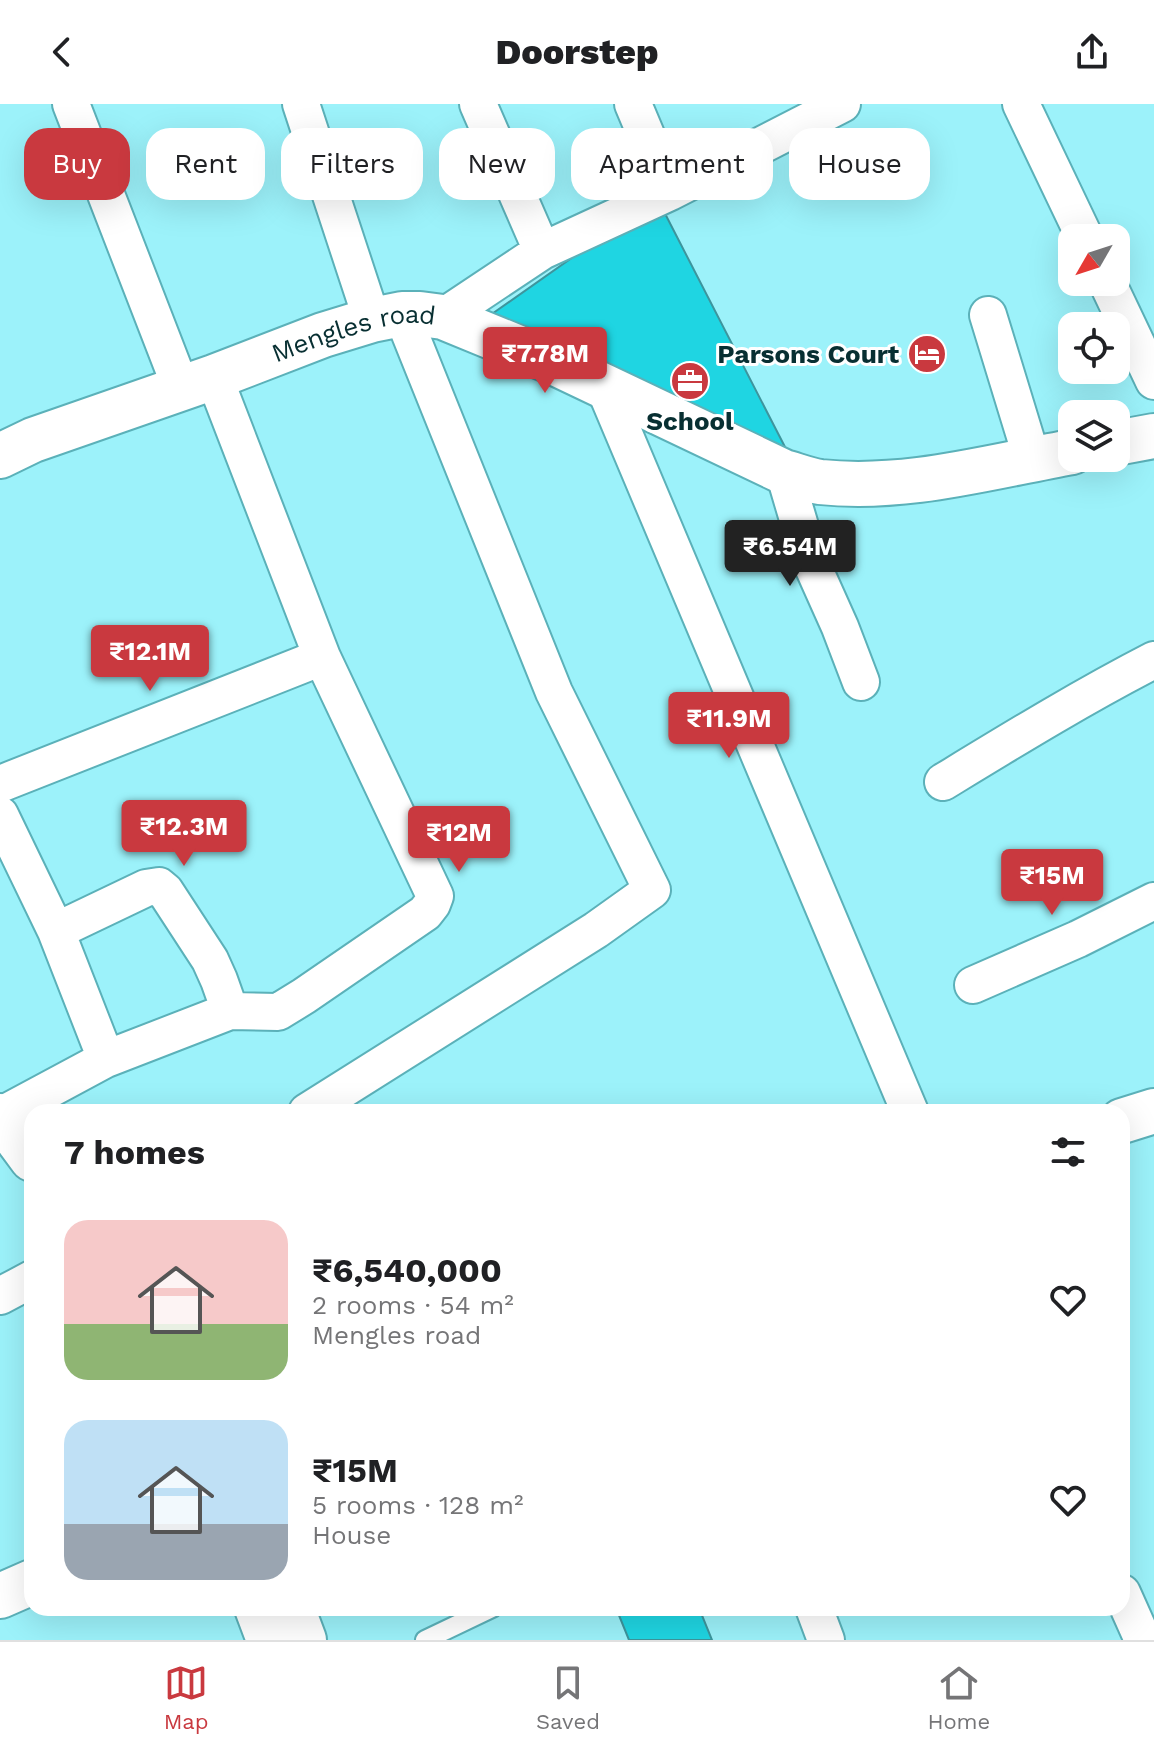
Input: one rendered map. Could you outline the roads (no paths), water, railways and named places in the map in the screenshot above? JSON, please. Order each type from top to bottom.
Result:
[{"type":"main road","name":"Mengles road","points":[[0,456],[33,440],[323,335],[406,317],[553,362],[784,472],[817,481],[875,485],[928,481],[1052,455]]},
{"type":"main road","points":[[1130,440],[1154,436]]},
{"type":"main road","points":[[0,1116],[24,1148]]},
{"type":"main road","points":[[0,1596],[24,1586]]},
{"type":"main road","points":[[260,1616],[269,1640]]},
{"type":"main road","points":[[295,1616],[304,1640]]},
{"type":"street","points":[[0,1116],[106,1059],[230,1011],[278,1012],[425,913],[435,896],[322,657],[71,104]]},
{"type":"street","points":[[301,104],[406,317],[554,692],[652,890],[596,930],[320,1104]]},
{"type":"street","points":[[478,104],[542,251]]},
{"type":"street","points":[[633,104],[643,128]]},
{"type":"street","points":[[773,139],[842,104]]},
{"type":"street","points":[[1021,104],[1078,224]]},
{"type":"street","points":[[406,317],[653,200]]},
{"type":"street","points":[[1114,296],[1154,381]]},
{"type":"street","points":[[988,315],[1052,455]]},
{"type":"street","points":[[603,384],[907,1104]]},
{"type":"street","points":[[784,472],[810,560],[861,682]]},
{"type":"street","points":[[0,784],[322,657]]},
{"type":"street","points":[[943,782],[1046,719],[1154,660]]},
{"type":"street","points":[[0,815],[56,931],[106,1059]]},
{"type":"street","points":[[56,931],[146,888],[159,886],[210,960],[230,1011]]},
{"type":"street","points":[[973,985],[1078,939],[1154,901]]},
{"type":"street","points":[[0,1296],[24,1283]]},
{"type":"street","points":[[1130,1611],[1143,1640]]},
{"type":"street","points":[[817,1616],[826,1640]]},
{"type":"lane","points":[[425,1640],[475,1616]]},
{"type":"place","name":"Parsons Court","points":[[927,354]]},
{"type":"place","name":"School","points":[[690,381]]}]
